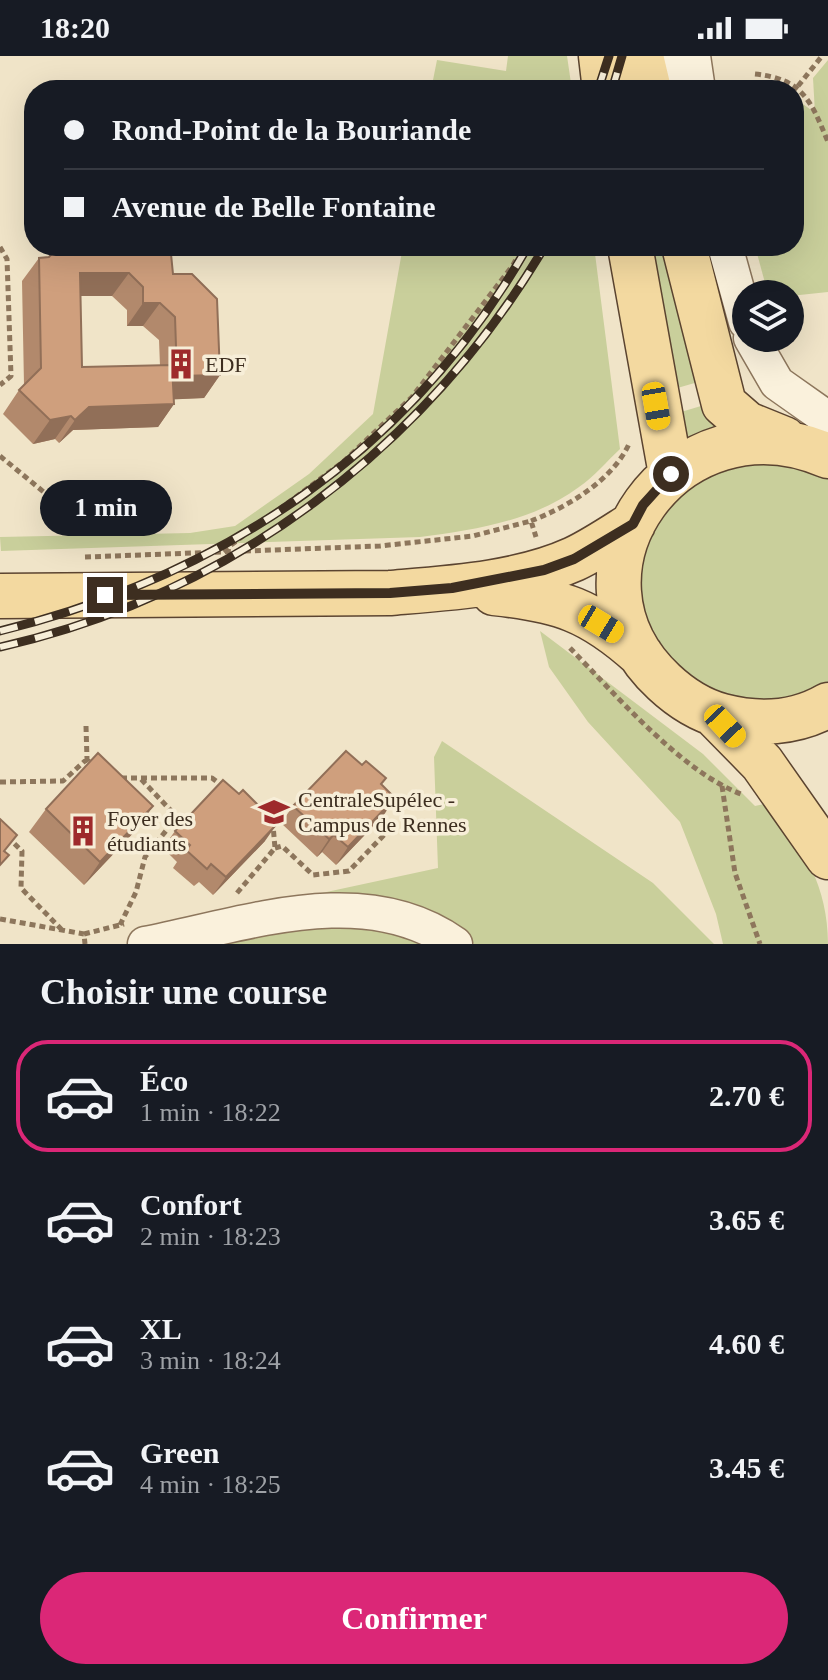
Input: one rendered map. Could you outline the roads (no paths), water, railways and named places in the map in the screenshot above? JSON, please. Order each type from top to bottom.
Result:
[{"type":"main road","points":[[601,56],[604,80]]},
{"type":"main road","points":[[641,56],[647,80]]},
{"type":"main road","points":[[632,256],[671,474]]},
{"type":"main road","points":[[687,256],[724,404],[747,424],[821,441]]},
{"type":"main road","points":[[641,655],[631,635],[621,590],[623,556],[643,505],[671,474],[694,457],[735,443],[821,441]]},
{"type":"main road","points":[[547,585],[574,559],[633,524]]},
{"type":"main road","points":[[0,596],[390,593],[547,585],[616,633],[673,690],[714,714],[762,763],[828,857]]},
{"type":"main road","points":[[714,714],[768,722],[794,719],[828,705]]},
{"type":"lane","points":[[665,56],[674,80]]},
{"type":"lane","points":[[693,56],[697,80]]},
{"type":"lane","points":[[728,256],[734,280]]},
{"type":"lane","points":[[759,352],[777,383],[821,441]]},
{"type":"lane","points":[[132,930],[342,908],[375,911],[409,920],[455,944]]},
{"type":"railway","points":[[601,80],[609,56]]},
{"type":"railway","points":[[615,80],[622,56]]},
{"type":"railway","points":[[0,631],[82,607],[160,576],[235,539],[304,494],[369,443],[428,384],[481,319],[522,256]]},
{"type":"railway","points":[[0,647],[84,623],[165,591],[242,551],[314,503],[381,448],[442,387],[497,319],[538,256]]},
{"type":"place","name":"EDF","points":[[181,364]]},
{"type":"place","name":"CentraleSupélec - Campus de Rennes","points":[[274,812]]},
{"type":"place","name":"Foyer des étudiants","points":[[83,831]]}]
